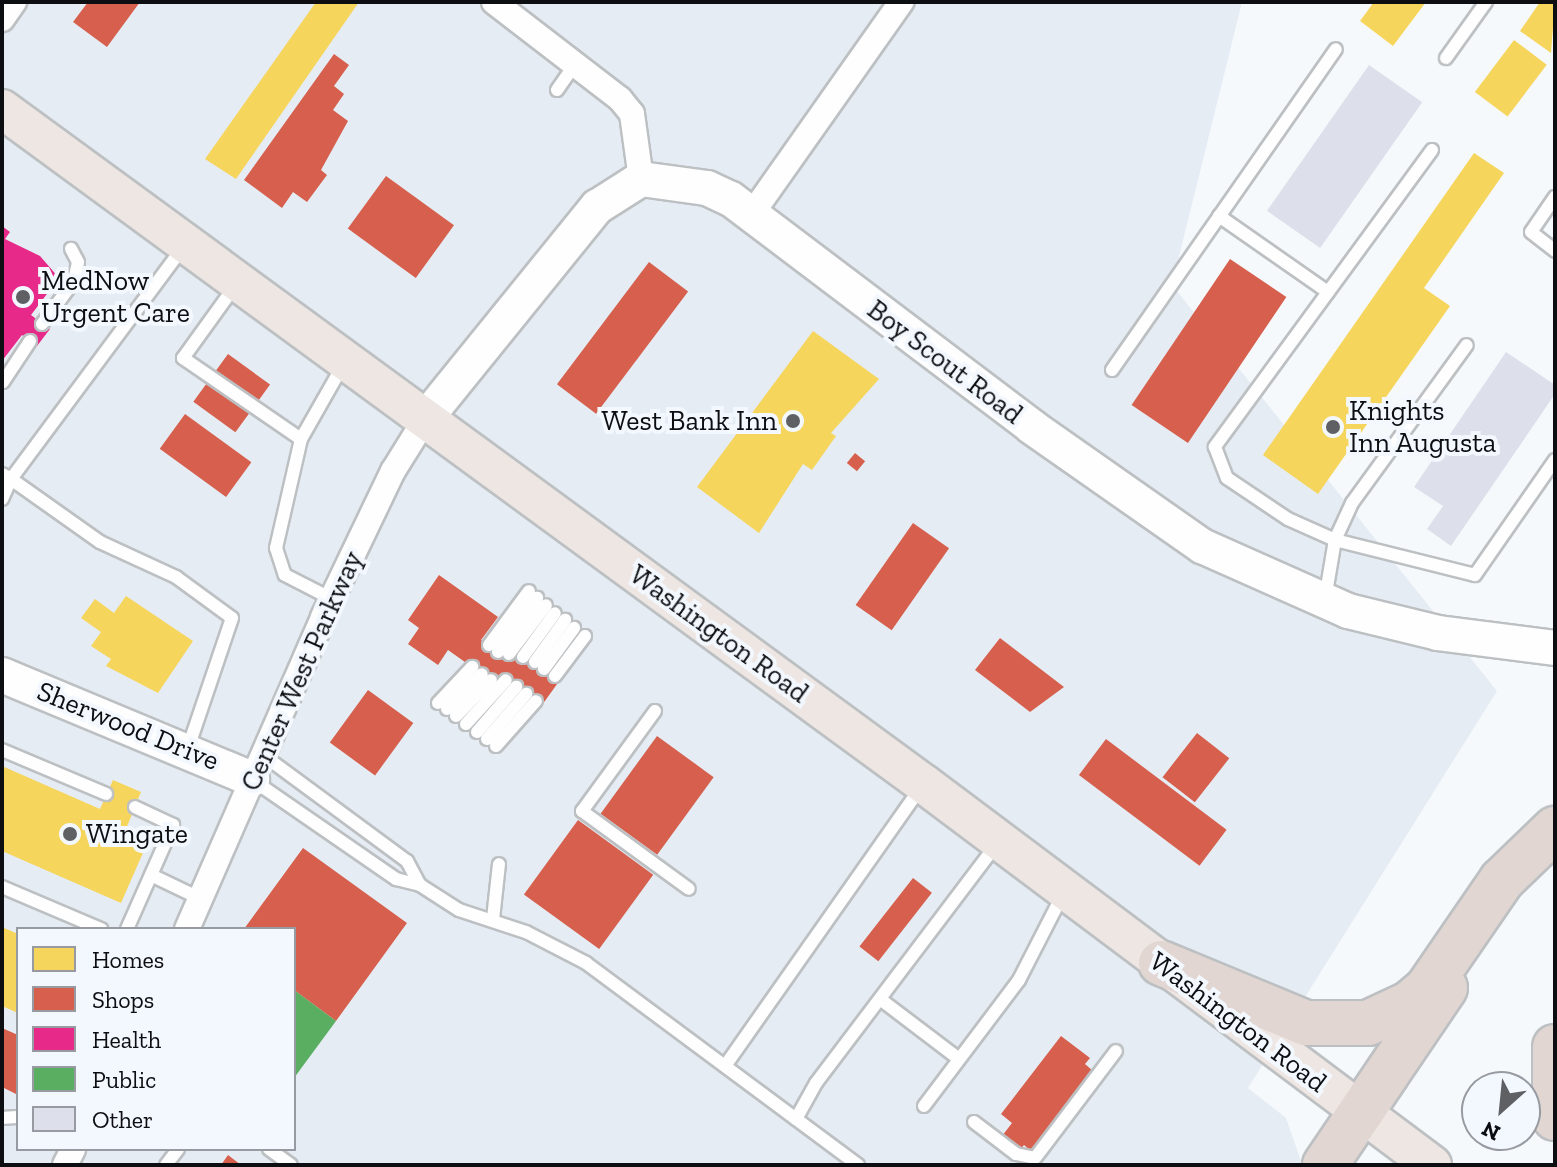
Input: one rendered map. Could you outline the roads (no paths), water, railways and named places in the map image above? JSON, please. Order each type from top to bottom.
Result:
[{"type":"highway","points":[[1161,963],[1306,1023],[1350,1026],[1377,1020],[1427,989],[1502,880],[1555,829]]},
{"type":"highway","points":[[1325,1165],[1515,885],[1555,836]]},
{"type":"highway","points":[[1555,1047],[1555,1118]]},
{"type":"main road","name":"Washington Road","points":[[2,109],[18,130],[426,418],[924,784],[1432,1165]]},
{"type":"street","points":[[2,19],[14,2]]},
{"type":"street","points":[[426,418],[577,227],[618,191],[641,179],[632,114],[575,64],[494,2]]},
{"type":"street","points":[[751,215],[901,2]]},
{"type":"street","name":"Boy Scout Road","points":[[641,179],[707,188],[751,215],[1138,502],[1249,571],[1325,602],[1438,633],[1555,648]]},
{"type":"street","name":"Center West Parkway","points":[[188,927],[332,599],[393,471],[426,418]]},
{"type":"street","name":"Sherwood Drive","points":[[2,675],[188,748],[257,767]]},
{"type":"lane","points":[[1446,58],[1486,2]]},
{"type":"lane","points":[[1112,370],[1336,49]]},
{"type":"lane","points":[[557,90],[575,64]]},
{"type":"lane","points":[[1432,150],[1215,447],[1227,478],[1288,519],[1335,540],[1475,575],[1555,460]]},
{"type":"lane","points":[[1555,197],[1531,232],[1555,251]]},
{"type":"lane","points":[[1219,216],[1328,292]]},
{"type":"lane","points":[[2,499],[6,476],[185,245]]},
{"type":"lane","points":[[42,324],[74,281],[78,262],[71,249]]},
{"type":"lane","points":[[237,283],[183,358],[301,439]]},
{"type":"lane","points":[[3,382],[30,341]]},
{"type":"lane","points":[[1325,602],[1335,540],[1352,503],[1467,345]]},
{"type":"lane","points":[[332,599],[285,575],[276,548],[301,439],[345,362]]},
{"type":"lane","points":[[6,476],[100,542],[176,577],[232,618],[188,748]]},
{"type":"lane","points":[[551,609],[499,650],[551,609]]},
{"type":"lane","points":[[539,666],[551,609]]},
{"type":"lane","points":[[539,666],[551,609]]},
{"type":"lane","points":[[539,666],[585,636]]},
{"type":"lane","points":[[467,724],[482,674],[467,724]]},
{"type":"lane","points":[[467,724],[521,691],[467,724]]},
{"type":"lane","points":[[655,711],[582,811],[689,889]]},
{"type":"lane","points":[[2,750],[106,794]]},
{"type":"lane","points":[[257,767],[396,879],[420,885],[459,910],[493,919],[586,963],[858,1165]]},
{"type":"lane","points":[[257,767],[407,861],[420,885]]},
{"type":"lane","points":[[725,1066],[924,784]]},
{"type":"lane","points":[[128,927],[173,825],[135,807]]},
{"type":"lane","points":[[796,1119],[816,1083],[998,842]]},
{"type":"lane","points":[[493,919],[499,864]]},
{"type":"lane","points":[[151,875],[201,899]]},
{"type":"lane","points":[[2,887],[96,927]]},
{"type":"lane","points":[[924,1106],[1019,980],[1065,891]]},
{"type":"lane","points":[[880,999],[959,1059]]},
{"type":"lane","points":[[974,1122],[1016,1154],[1035,1158],[1116,1051]]},
{"type":"lane","points":[[272,1151],[291,1165]]},
{"type":"place","name":"MedNow Urgent Care","points":[[23,297]]},
{"type":"place","name":"West Bank Inn","points":[[793,421]]},
{"type":"place","name":"Knights Inn Augusta","points":[[1333,427]]},
{"type":"place","name":"Wingate","points":[[70,834]]}]
